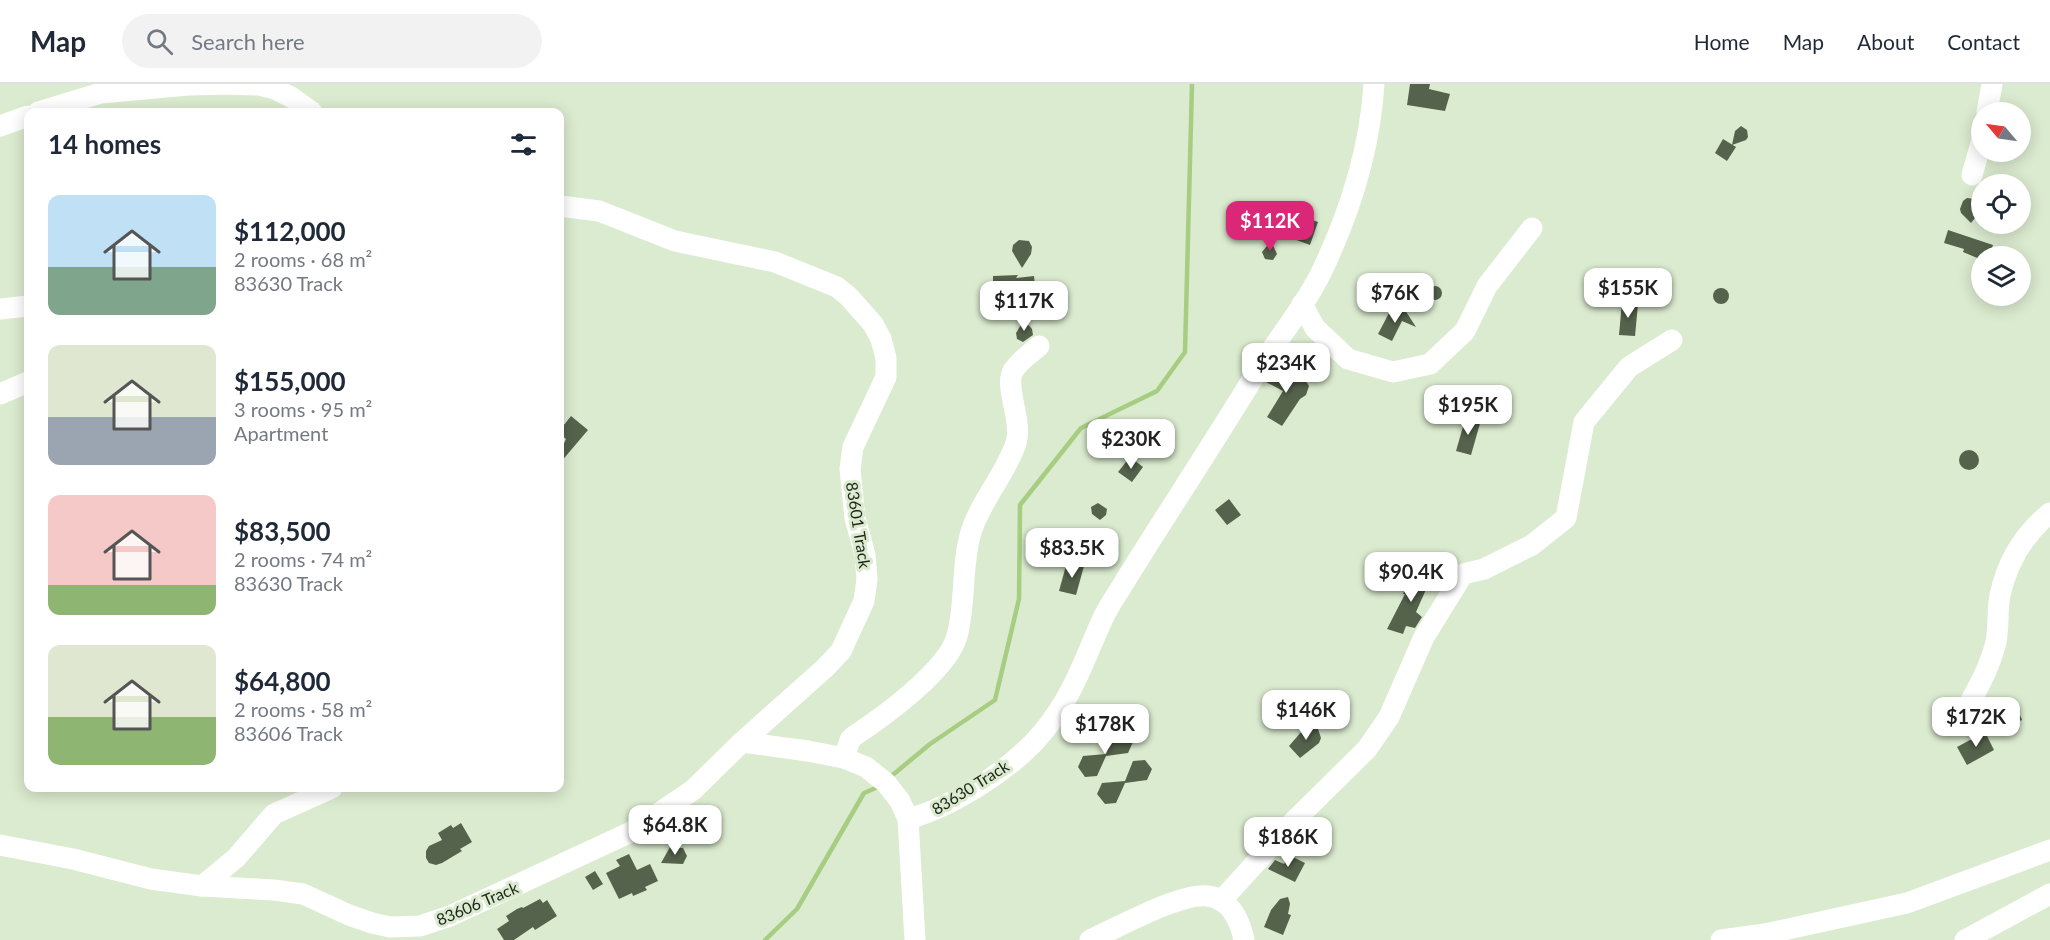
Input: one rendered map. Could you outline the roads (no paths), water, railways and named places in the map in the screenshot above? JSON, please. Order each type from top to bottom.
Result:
[{"type":"street","points":[[51,108],[101,93],[188,85],[230,84],[259,85],[275,89],[306,108]]},
{"type":"street","name":"83630 Track","points":[[908,819],[929,813],[991,777],[1021,756],[1067,700],[1105,615],[1116,596],[1322,272],[1364,158],[1374,84]]},
{"type":"street","points":[[1989,102],[1992,84]]},
{"type":"street","points":[[0,126],[24,117]]},
{"type":"street","name":"83601 Track","points":[[564,207],[599,211],[675,241],[775,262],[837,286],[873,324],[881,339],[886,358],[886,377],[853,447],[850,469],[855,518],[866,555],[867,579],[864,601],[841,651],[742,742]]},
{"type":"street","points":[[1302,304],[1315,328],[1348,359],[1393,372],[1430,364],[1465,331],[1487,286],[1532,228]]},
{"type":"street","points":[[0,309],[24,306]]},
{"type":"street","points":[[1221,901],[1291,824],[1366,749],[1389,717],[1424,637],[1463,574],[1484,569],[1532,545],[1566,518],[1584,422],[1629,367],[1672,340]]},
{"type":"street","points":[[844,758],[854,736],[887,712],[929,676],[946,659],[957,638],[970,534],[979,510],[1017,442],[1017,416],[1010,382],[1013,372],[1039,346]]},
{"type":"street","points":[[0,394],[24,384]]},
{"type":"street","points":[[1970,702],[1992,656],[2000,596],[2007,567],[2040,521],[2050,513]]},
{"type":"street","points":[[742,742],[844,758],[866,767],[886,783],[900,801],[908,819],[915,940]]},
{"type":"street","name":"83606 Track","points":[[0,845],[73,859],[151,879],[201,886],[303,894],[372,923],[390,927],[420,926],[450,916],[631,832],[693,790],[742,742]]},
{"type":"street","points":[[201,886],[236,858],[274,814],[323,792]]},
{"type":"street","points":[[1721,940],[1765,934],[1907,903],[2050,850]]},
{"type":"street","points":[[1965,940],[2050,894]]},
{"type":"street","points":[[1090,940],[1167,905],[1199,896],[1210,896],[1221,901],[1237,916],[1244,940]]},
{"type":"waterway","points":[[889,778],[930,744],[995,700],[1019,599],[1020,505],[1081,428],[1157,391],[1185,352],[1192,84]]},
{"type":"waterway","points":[[765,940],[797,909],[864,793],[878,787]]}]
